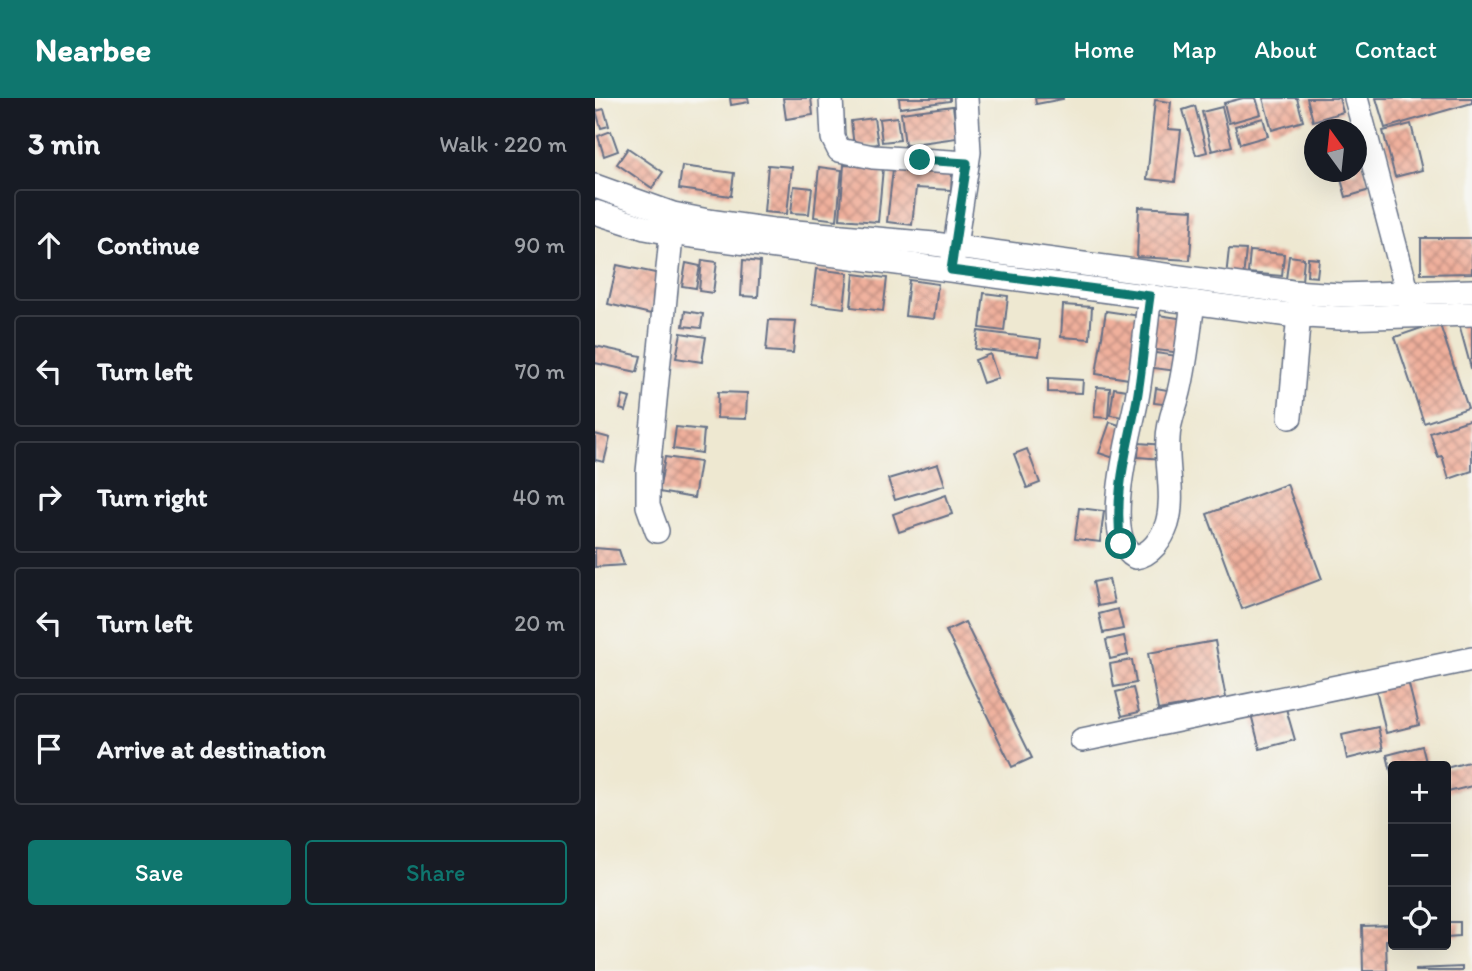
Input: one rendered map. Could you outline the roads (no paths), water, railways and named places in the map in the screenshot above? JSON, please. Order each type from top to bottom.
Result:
[{"type":"street","points":[[831,98],[833,138],[839,150],[873,157],[967,163]]},
{"type":"street","points":[[951,270],[969,152],[965,98]]},
{"type":"street","points":[[1356,98],[1413,316]]},
{"type":"street","points":[[595,186],[672,223],[951,270],[1193,302],[1300,304],[1341,295],[1472,291]]},
{"type":"street","points":[[595,212],[645,228],[672,223],[954,247],[1300,304],[1340,318],[1472,314]]},
{"type":"street","points":[[657,531],[648,506],[648,472],[672,223]]},
{"type":"street","points":[[1150,296],[1137,397],[1119,495],[1121,544],[1135,557],[1145,555],[1153,548],[1168,521],[1168,439],[1179,391],[1193,302]]},
{"type":"street","points":[[1290,417],[1300,304]]},
{"type":"street","points":[[1081,740],[1472,659]]}]
